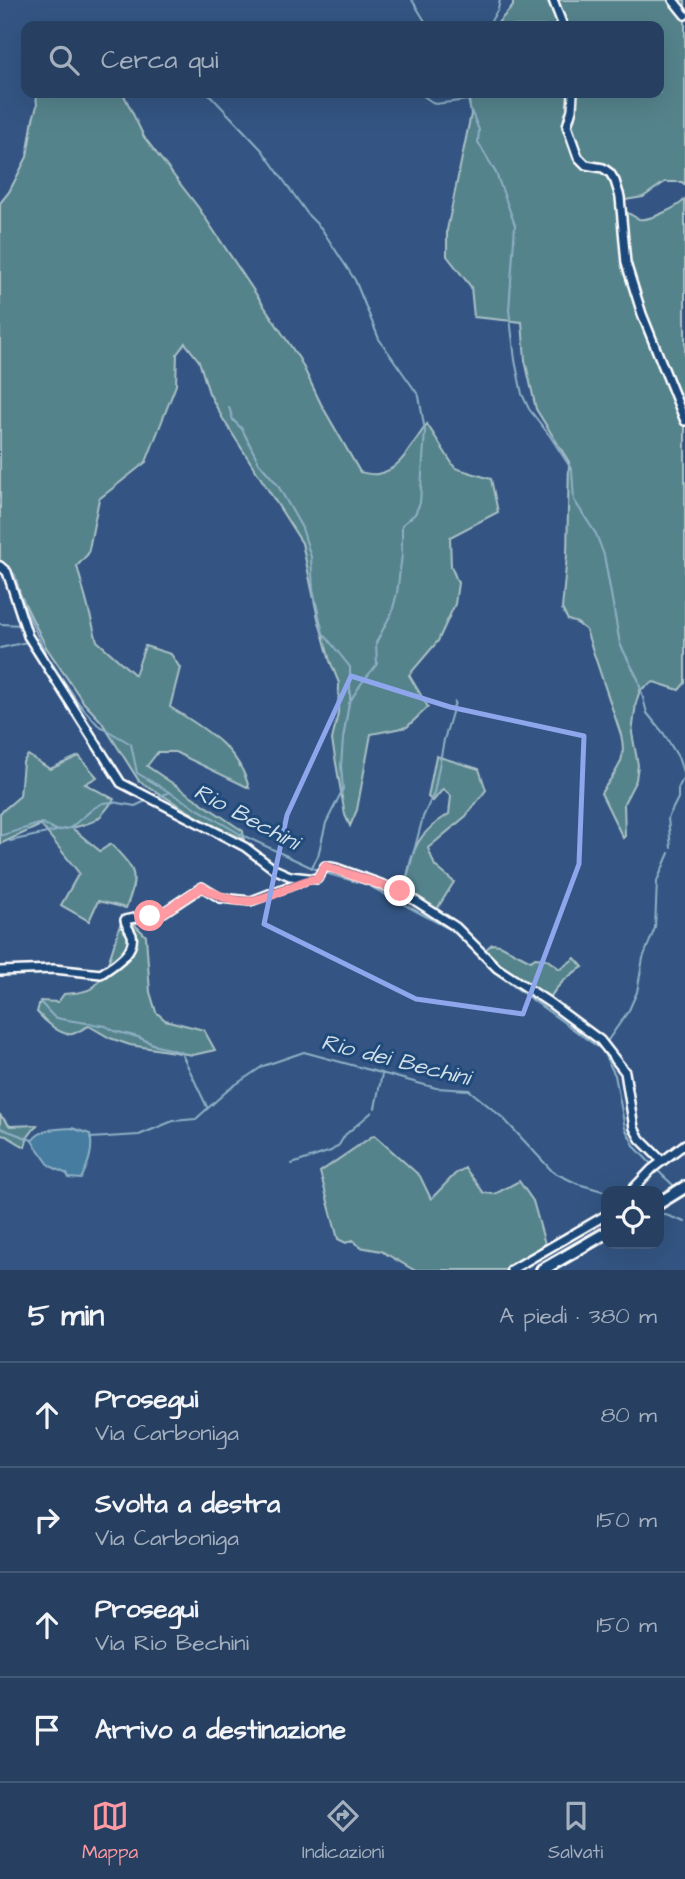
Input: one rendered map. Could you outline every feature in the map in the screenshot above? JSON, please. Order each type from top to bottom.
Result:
[{"type":"highway","points":[[664,1200],[685,1187]]},
{"type":"highway","points":[[664,1207],[685,1195]]},
{"type":"highway","points":[[542,1270],[601,1236]]},
{"type":"highway","points":[[556,1270],[601,1244]]},
{"type":"street","points":[[553,0],[561,21]]},
{"type":"street","points":[[673,0],[685,15]]},
{"type":"street","points":[[573,98],[567,126],[578,157],[586,164],[603,168],[615,181],[620,197],[626,263],[642,314],[685,421]]},
{"type":"street","points":[[0,566],[7,572],[28,636],[121,783],[245,847],[274,869],[305,880]]},
{"type":"street","points":[[0,971],[54,969],[101,974],[123,958],[131,945],[132,938],[125,919],[164,912],[202,887],[220,898],[251,901],[305,880],[317,879],[325,866],[336,868],[400,891],[456,927],[497,968],[592,1034],[625,1072],[634,1128],[657,1165]]},
{"type":"street","points":[[636,1186],[657,1165],[685,1144]]},
{"type":"street","points":[[511,1270],[601,1217]]},
{"type":"highlighted area","points":[[351,676],[450,707],[584,736],[579,864],[523,1014],[416,999],[264,924],[287,815]]},
{"type":"green space","points":[[513,0],[685,0],[685,185],[682,182],[665,182],[643,197],[625,200],[624,211],[639,219],[650,218],[677,206],[685,199],[685,683],[679,690],[654,682],[640,690],[632,733],[638,765],[636,780],[624,803],[623,838],[601,793],[621,759],[621,735],[586,630],[568,620],[562,609],[567,555],[569,462],[536,409],[525,360],[522,322],[474,317],[471,287],[447,256],[447,230],[471,114],[468,98],[664,98],[664,21],[500,21],[513,6]]},
{"type":"green space","points":[[36,98],[125,98],[144,137],[198,207],[300,360],[321,404],[360,472],[385,472],[400,462],[427,424],[455,468],[491,479],[498,512],[450,537],[451,566],[458,583],[455,604],[438,641],[409,675],[428,707],[407,727],[371,734],[357,810],[350,826],[345,815],[332,740],[338,713],[339,683],[318,618],[302,543],[223,419],[209,393],[199,361],[185,343],[177,354],[176,385],[146,462],[99,499],[88,554],[77,566],[97,641],[135,675],[145,646],[171,654],[180,668],[170,707],[207,731],[228,750],[237,761],[249,788],[175,752],[158,752],[147,766],[243,831],[244,839],[208,823],[139,781],[101,721],[84,703],[46,647],[20,594],[0,565],[0,203],[9,192],[27,157]]},
{"type":"green space","points":[[28,755],[50,769],[79,756],[97,777],[85,784],[114,799],[96,820],[72,828],[100,851],[111,844],[130,866],[134,879],[126,908],[98,901],[89,921],[61,905],[79,873],[41,825],[0,844],[0,813],[20,796],[23,762]]},
{"type":"green space","points":[[436,756],[479,769],[486,790],[466,816],[428,848],[435,866],[454,882],[437,909],[404,890],[413,855],[421,837],[449,814],[451,796],[443,789],[433,801],[428,797]]},
{"type":"green space","points":[[130,920],[146,936],[150,992],[156,1012],[165,1020],[204,1030],[215,1050],[193,1055],[130,1045],[89,1026],[74,1033],[62,1033],[37,1012],[40,1001],[58,1002],[64,994],[92,988],[102,977],[120,925]]},
{"type":"green space","points":[[492,944],[500,945],[531,961],[535,958],[546,959],[560,969],[575,958],[583,967],[564,980],[549,999],[501,969],[484,951]]},
{"type":"green space","points":[[0,1115],[10,1126],[37,1125],[28,1137],[25,1147],[0,1135]]},
{"type":"green space","points":[[374,1135],[420,1176],[431,1199],[455,1174],[465,1168],[484,1193],[495,1194],[519,1181],[533,1201],[545,1244],[506,1270],[414,1270],[381,1251],[360,1247],[353,1240],[346,1243],[338,1239],[320,1172]]},
{"type":"water","points":[[72,1128],[90,1134],[90,1157],[81,1179],[69,1178],[67,1174],[50,1166],[32,1141],[45,1131]]},
{"type":"waterway","points":[[412,0],[425,21]]},
{"type":"waterway","points":[[491,21],[500,0]]},
{"type":"waterway","points":[[213,98],[262,150],[309,216],[321,228],[355,280],[379,339],[419,396],[425,431],[420,503],[415,514],[402,525],[402,555],[397,593],[392,612],[376,643],[377,664],[349,703],[341,766],[343,789],[326,823],[318,856],[312,867]]},
{"type":"waterway","points":[[426,98],[435,104],[468,100]]},
{"type":"waterway","points":[[469,98],[470,108],[479,130],[478,142],[496,173],[515,225],[509,310],[522,394],[529,409],[572,470],[574,500],[596,534],[604,555],[620,644],[638,679],[647,713],[664,734],[678,757],[683,772],[678,798],[668,818],[671,848]]},
{"type":"waterway","points":[[229,407],[233,420],[242,429],[259,463],[277,484],[302,528],[311,557],[313,590],[323,633],[350,667],[350,699]]},
{"type":"waterway","name":"Rio Bechini","points":[[0,560],[15,575],[23,604],[46,654],[80,705],[98,725],[131,744],[137,773],[240,834],[319,871]]},
{"type":"waterway","points":[[0,624],[23,625]]},
{"type":"waterway","points":[[0,648],[27,642]]},
{"type":"waterway","points":[[404,889],[423,817],[434,793],[444,740],[455,702]]},
{"type":"waterway","points":[[157,797],[168,793]]},
{"type":"waterway","points":[[10,841],[70,828],[103,803],[135,806],[148,800]]},
{"type":"waterway","points":[[0,836],[42,823],[56,830]]},
{"type":"waterway","points":[[606,1043],[629,1010],[637,992],[643,958],[655,928],[657,881],[669,853]]},
{"type":"waterway","name":"Rio Bechini","points":[[325,873],[368,885],[455,932],[494,972],[602,1050],[615,1075],[625,1128],[635,1147],[653,1166]]},
{"type":"waterway","points":[[40,1002],[54,1017],[106,1026],[157,1046],[181,1052],[207,1107]]},
{"type":"waterway","name":"Rio dei Bechini","points":[[90,1138],[139,1135],[173,1121],[196,1119],[229,1089],[263,1066],[304,1052],[436,1088],[469,1090],[503,1118],[553,1172],[578,1184],[601,1191]]},
{"type":"waterway","points":[[375,1108],[382,1074]]},
{"type":"waterway","points":[[292,1164],[331,1151],[372,1112]]},
{"type":"waterway","name":"Rio dei Bechini","points":[[0,1128],[32,1140]]},
{"type":"waterway","name":"Rio Bechini","points":[[657,1170],[675,1187]]},
{"type":"waterway","name":"Rio dei Bechini","points":[[664,1214],[685,1222]]},
{"type":"route","points":[[150,916],[164,912],[197,888],[202,887],[220,898],[251,901],[305,880],[317,879],[325,866],[400,891]]}]
